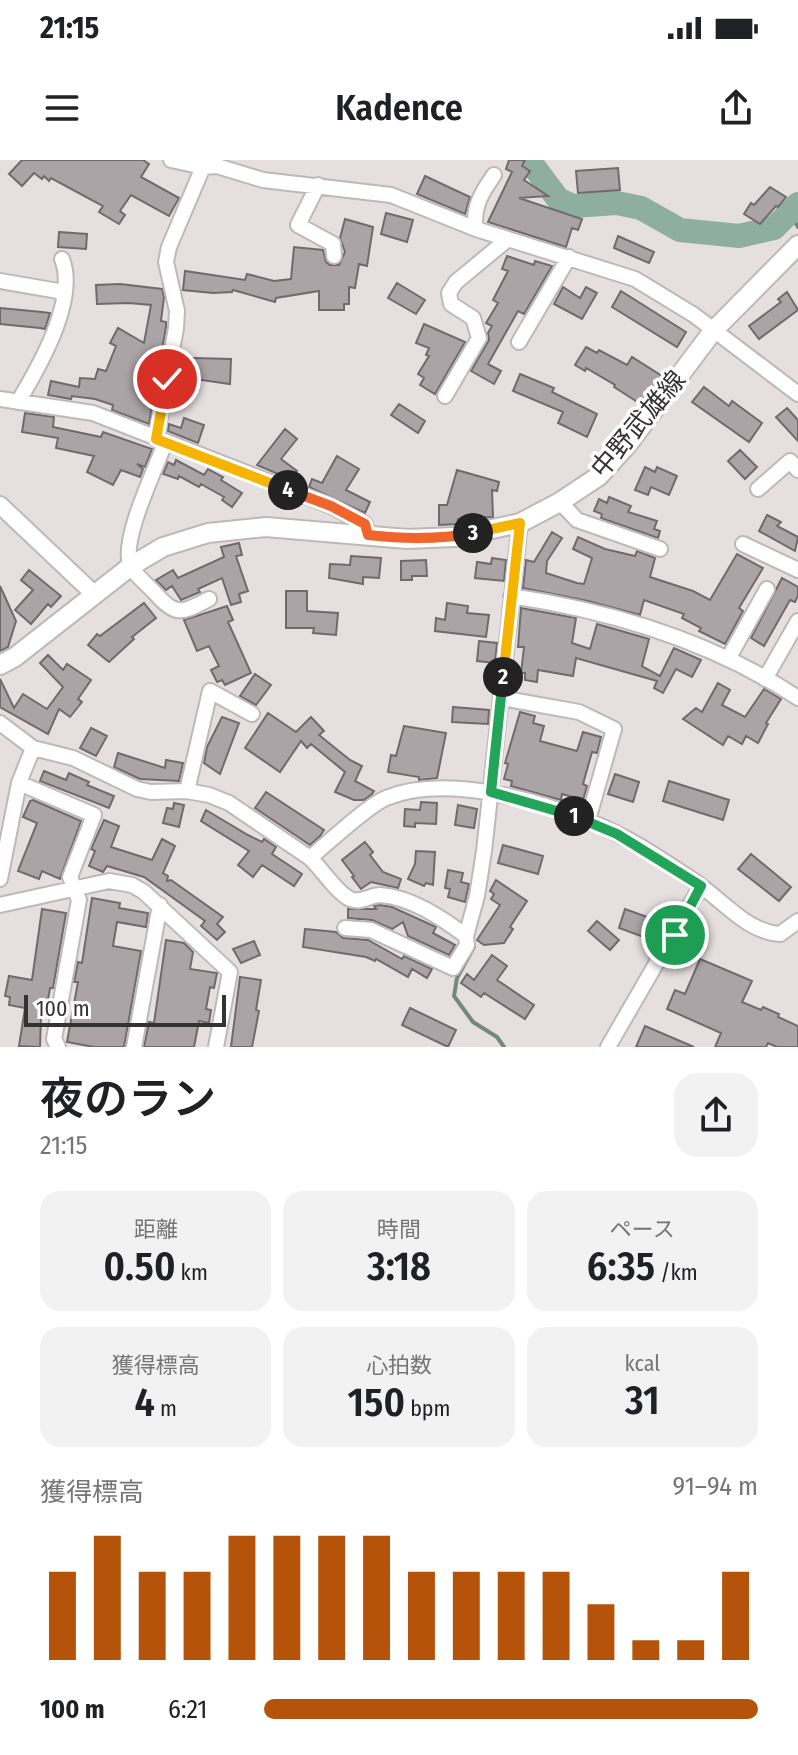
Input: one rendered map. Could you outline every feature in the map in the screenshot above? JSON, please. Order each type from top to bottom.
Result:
[{"type":"main road","name":"中野武雄線","points":[[5,658],[131,566],[163,547],[208,533],[266,527],[407,539],[455,537],[520,523],[560,502],[599,476],[628,444],[713,331],[798,245]]},
{"type":"street","points":[[171,160],[213,164],[263,180],[391,195],[476,229],[635,279],[694,315],[798,393]]},
{"type":"street","points":[[209,599],[183,612],[169,609],[131,566],[128,549],[161,441],[177,311],[166,262],[169,247],[213,164]]},
{"type":"street","points":[[476,229],[474,217],[480,195],[494,175]]},
{"type":"street","points":[[318,185],[298,225],[333,244],[334,256]]},
{"type":"street","points":[[445,396],[479,338],[473,318],[451,304],[449,293],[456,282],[508,239]]},
{"type":"street","points":[[519,342],[569,257]]},
{"type":"street","points":[[18,402],[57,329],[67,272],[62,259]]},
{"type":"street","points":[[0,281],[64,292]]},
{"type":"street","points":[[0,399],[93,413],[331,506],[365,524],[368,535]]},
{"type":"street","points":[[758,489],[790,461],[798,470]]},
{"type":"street","points":[[560,502],[577,520],[660,549]]},
{"type":"street","points":[[0,505],[94,594]]},
{"type":"street","points":[[345,928],[371,930],[453,968],[467,945],[491,792],[520,523]]},
{"type":"street","points":[[743,544],[798,570]]},
{"type":"street","points":[[728,659],[767,589]]},
{"type":"street","points":[[511,596],[572,605],[691,642],[798,697]]},
{"type":"street","points":[[765,679],[798,621]]},
{"type":"street","points":[[187,791],[210,691],[252,714]]},
{"type":"street","points":[[501,698],[579,712],[614,729],[588,820]]},
{"type":"street","points":[[0,723],[33,748],[73,758],[137,789],[151,792],[187,791],[229,803],[310,858],[350,899],[359,901],[375,895],[388,896],[426,910],[466,936]]},
{"type":"street","points":[[0,879],[19,783],[33,748]]},
{"type":"street","points":[[19,783],[94,815],[70,877],[79,900],[54,1039],[58,1047]]},
{"type":"street","points":[[310,858],[385,798],[444,788],[491,792],[588,820],[643,849],[701,886],[759,930],[780,934],[798,921]]},
{"type":"street","points":[[0,905],[109,881],[132,885],[160,905],[230,972],[216,1047]]},
{"type":"street","points":[[608,1047],[701,886]]},
{"type":"street","points":[[134,1047],[160,905]]},
{"type":"building","points":[[22,160],[143,160],[149,164],[141,177],[179,198],[169,216],[131,195],[120,211],[125,215],[119,224],[99,212],[103,206],[51,178],[49,181],[44,176],[42,179],[34,173],[22,186],[9,174]]},
{"type":"building","points":[[509,160],[525,160],[522,166],[530,171],[524,180],[548,196],[519,198],[582,219],[578,230],[572,228],[566,247],[488,222],[512,172],[506,169]]},
{"type":"building","points":[[618,168],[620,190],[578,193],[576,171]]},
{"type":"building","points":[[425,176],[470,197],[465,214],[417,194]]},
{"type":"building","points":[[770,187],[786,197],[760,224],[744,214],[751,203],[754,205]]},
{"type":"building","points":[[386,213],[413,220],[407,242],[381,234]]},
{"type":"building","points":[[345,219],[373,227],[367,266],[359,264],[355,288],[349,287],[349,304],[344,304],[344,310],[319,310],[319,291],[276,298],[275,302],[233,290],[213,293],[183,290],[185,271],[245,280],[247,274],[274,281],[291,279],[294,247],[323,250],[326,262],[339,265],[345,252],[340,238]]},
{"type":"building","points":[[59,232],[87,234],[86,249],[58,247]]},
{"type":"building","points":[[618,236],[654,252],[649,263],[614,248]]},
{"type":"building","points":[[507,256],[534,265],[535,261],[552,266],[524,314],[518,311],[488,364],[501,371],[494,384],[471,371],[489,340],[488,333],[492,326],[486,323],[498,303],[493,300],[508,271],[502,269]]},
{"type":"building","points":[[397,283],[425,300],[416,314],[388,298]]},
{"type":"building","points":[[120,284],[162,289],[164,297],[161,321],[166,322],[166,327],[149,424],[112,410],[113,405],[95,399],[48,395],[51,381],[79,387],[80,378],[95,379],[98,369],[106,371],[116,346],[110,343],[118,328],[144,343],[151,305],[97,304],[96,285]]},
{"type":"building","points":[[563,287],[580,298],[586,287],[597,293],[582,319],[554,304]]},
{"type":"building","points":[[621,291],[686,332],[677,347],[612,307]]},
{"type":"building","points":[[787,292],[798,310],[759,339],[749,326],[781,302],[778,299]]},
{"type":"building","points":[[0,308],[50,313],[45,329],[0,324]]},
{"type":"building","points":[[424,324],[465,342],[435,394],[420,385],[424,378],[418,374],[429,356],[426,355],[429,348],[416,343]]},
{"type":"building","points":[[586,347],[597,353],[599,350],[627,365],[632,357],[662,376],[642,405],[615,385],[575,365]]},
{"type":"building","points":[[194,358],[231,359],[230,384],[194,379]]},
{"type":"building","points":[[520,374],[554,388],[552,392],[597,414],[587,437],[558,423],[563,412],[513,391]]},
{"type":"building","points":[[704,387],[729,406],[732,401],[762,423],[749,442],[692,402]]},
{"type":"building","points":[[399,404],[425,421],[418,433],[391,415]]},
{"type":"building","points":[[787,408],[798,420],[798,441],[776,417]]},
{"type":"building","points":[[25,413],[54,417],[53,427],[101,437],[103,432],[152,449],[145,467],[137,464],[143,469],[140,477],[121,470],[113,485],[87,472],[94,456],[56,448],[58,438],[22,432]]},
{"type":"building","points":[[184,418],[204,425],[198,443],[168,431],[169,424],[181,428]]},
{"type":"building","points":[[285,429],[297,439],[281,459],[297,471],[290,479],[257,465]]},
{"type":"building","points":[[740,450],[757,467],[745,479],[728,461]]},
{"type":"building","points":[[337,456],[359,469],[346,490],[370,502],[365,513],[309,487],[312,479],[322,483]]},
{"type":"building","points":[[176,460],[204,475],[208,469],[242,493],[232,507],[222,500],[224,497],[201,484],[199,487],[179,476],[178,479],[163,474],[168,462],[174,465]]},
{"type":"building","points":[[645,467],[655,472],[657,467],[677,476],[669,495],[651,487],[648,495],[635,490]]},
{"type":"building","points":[[457,470],[499,482],[497,491],[492,490],[493,517],[458,519],[458,524],[439,525],[439,505],[447,505]]},
{"type":"building","points":[[609,497],[631,506],[628,512],[657,521],[654,529],[660,531],[658,538],[601,518],[602,514],[594,511],[599,499],[607,503]]},
{"type":"building","points":[[767,515],[781,522],[777,526],[798,537],[795,551],[759,531]]},
{"type":"building","points":[[552,532],[562,538],[547,561],[546,573],[577,583],[584,584],[592,558],[573,549],[578,537],[605,549],[635,556],[637,551],[655,558],[650,577],[710,600],[737,554],[763,568],[739,608],[743,611],[725,644],[699,631],[701,628],[682,618],[684,614],[644,600],[640,615],[523,588],[526,560],[534,562]]},
{"type":"building","points":[[239,543],[242,555],[236,556],[248,591],[239,594],[241,602],[231,605],[222,578],[181,600],[172,586],[166,590],[156,580],[173,570],[178,578],[224,557],[221,547]]},
{"type":"building","points":[[351,556],[381,558],[379,578],[363,577],[363,584],[329,578],[330,564],[350,565]]},
{"type":"building","points":[[492,558],[506,560],[504,581],[475,578],[477,562],[491,564]]},
{"type":"building","points":[[426,560],[427,576],[401,580],[401,561]]},
{"type":"building","points":[[29,570],[61,596],[51,607],[48,604],[31,624],[15,610],[33,590],[21,580]]},
{"type":"building","points":[[782,578],[798,587],[798,596],[795,602],[790,600],[764,646],[751,638]]},
{"type":"building","points":[[0,586],[16,621],[8,647],[0,651]]},
{"type":"building","points":[[286,591],[307,591],[307,611],[338,613],[336,635],[313,633],[314,628],[286,628]]},
{"type":"building","points":[[144,603],[156,618],[132,637],[134,639],[109,662],[88,645],[97,634],[100,636]]},
{"type":"building","points":[[447,603],[468,606],[467,613],[489,615],[486,637],[435,631],[436,618],[445,620]]},
{"type":"building","points":[[227,606],[233,620],[228,622],[251,673],[225,685],[222,680],[217,682],[211,670],[219,666],[209,646],[197,651],[184,620]]},
{"type":"building","points":[[521,608],[576,618],[572,643],[590,649],[597,624],[649,639],[642,666],[660,676],[674,648],[701,660],[692,677],[676,669],[663,693],[654,688],[657,681],[576,658],[573,676],[538,670],[537,682],[525,680],[525,673],[521,673],[524,647],[518,647]]},
{"type":"building","points":[[479,641],[497,643],[495,663],[477,661]]},
{"type":"building","points":[[48,655],[63,670],[67,664],[91,680],[78,699],[82,702],[70,717],[59,709],[48,734],[0,707],[0,679],[14,708],[23,694],[47,709],[63,687],[40,663]]},
{"type":"building","points":[[255,674],[271,685],[256,705],[240,696]]},
{"type":"building","points":[[718,683],[730,690],[722,705],[745,717],[764,689],[781,699],[758,743],[746,736],[742,744],[728,736],[723,745],[683,719],[696,708],[702,712]]},
{"type":"building","points":[[453,707],[489,710],[488,724],[452,722]]},
{"type":"building","points":[[520,712],[535,716],[533,723],[544,726],[540,741],[577,751],[583,732],[601,737],[597,753],[592,752],[583,784],[587,786],[583,800],[562,794],[561,800],[511,786],[512,781],[504,779],[508,764],[505,763]]},
{"type":"building","points":[[268,713],[296,732],[311,717],[324,731],[319,735],[362,766],[355,781],[374,791],[372,794],[364,800],[354,800],[335,792],[345,772],[311,744],[307,748],[301,741],[280,772],[245,748]]},
{"type":"building","points":[[222,717],[239,723],[220,774],[204,763],[207,747]]},
{"type":"building","points":[[404,726],[446,733],[437,778],[419,780],[419,777],[388,772],[391,755],[396,756]]},
{"type":"building","points":[[91,728],[107,736],[96,756],[80,748]]},
{"type":"building","points":[[118,753],[165,768],[166,760],[183,763],[179,781],[140,779],[114,767]]},
{"type":"building","points":[[44,771],[66,780],[69,773],[89,782],[87,785],[114,796],[109,808],[40,781]]},
{"type":"building","points":[[615,774],[639,782],[633,802],[608,794]]},
{"type":"building","points":[[669,781],[729,800],[723,820],[663,801]]},
{"type":"building","points":[[266,792],[324,830],[320,836],[310,845],[255,808]]},
{"type":"building","points":[[33,800],[81,821],[60,879],[42,871],[39,879],[18,871],[37,823],[23,817]]},
{"type":"building","points":[[421,802],[437,803],[436,824],[404,826],[405,809],[420,810]]},
{"type":"building","points":[[174,803],[184,805],[179,827],[163,823],[167,808],[173,809]]},
{"type":"building","points":[[458,805],[477,809],[474,828],[455,825]]},
{"type":"building","points":[[206,810],[248,835],[262,842],[264,839],[276,847],[272,854],[302,874],[294,886],[262,865],[253,877],[238,865],[249,851],[201,821]]},
{"type":"building","points":[[104,820],[119,826],[111,847],[152,860],[162,839],[175,846],[163,873],[168,876],[167,881],[171,880],[223,917],[217,924],[225,932],[217,940],[201,926],[205,921],[144,877],[107,866],[103,872],[89,866],[95,851],[91,849]]},
{"type":"building","points":[[365,842],[373,852],[370,855],[383,872],[401,879],[398,888],[371,882],[361,889],[352,877],[342,860]]},
{"type":"building","points":[[503,845],[543,856],[538,874],[498,863]]},
{"type":"building","points":[[416,851],[435,852],[433,885],[426,883],[424,886],[408,879],[415,864]]},
{"type":"building","points":[[751,854],[791,887],[779,901],[738,869]]},
{"type":"building","points":[[448,870],[463,873],[461,882],[469,884],[465,902],[448,897],[450,889],[445,888]]},
{"type":"building","points":[[496,880],[527,901],[510,927],[513,929],[504,943],[484,945],[477,940],[500,905],[491,899],[494,894],[490,891]]},
{"type":"building","points":[[92,898],[120,903],[119,908],[148,913],[146,927],[117,922],[113,946],[141,951],[124,1047],[94,1047],[67,1042],[78,982],[74,982],[78,962],[82,963]]},
{"type":"building","points":[[374,906],[392,907],[436,927],[433,933],[455,945],[449,955],[408,936],[403,922],[392,929],[372,920],[348,918],[348,909],[376,909]]},
{"type":"building","points":[[42,909],[66,913],[53,988],[50,988],[45,1017],[41,1016],[40,1047],[19,1046],[25,1008],[9,1005],[10,997],[5,996],[9,976],[32,980]]},
{"type":"building","points":[[625,909],[664,923],[657,942],[619,928]]},
{"type":"building","points":[[597,921],[619,940],[610,950],[588,931]]},
{"type":"building","points":[[305,929],[368,940],[402,959],[404,956],[432,969],[427,978],[412,969],[408,977],[376,959],[303,947]]},
{"type":"building","points":[[166,940],[184,943],[193,952],[190,969],[217,973],[214,988],[210,987],[206,1009],[211,1010],[209,1023],[199,1021],[194,1047],[144,1047],[149,1022],[154,1023]]},
{"type":"building","points":[[254,941],[260,955],[241,963],[233,949]]},
{"type":"building","points":[[492,955],[507,966],[497,980],[534,1005],[525,1019],[484,993],[481,997],[461,983],[467,974],[474,980]]},
{"type":"building","points":[[700,959],[752,981],[742,1002],[761,1010],[763,1007],[798,1026],[798,1047],[777,1047],[768,1043],[766,1047],[715,1047],[721,1033],[667,1009],[675,990],[685,994]]},
{"type":"building","points":[[240,977],[261,980],[252,1047],[231,1047]]},
{"type":"building","points":[[410,1008],[456,1030],[448,1047],[402,1025]]},
{"type":"building","points":[[645,1026],[694,1047],[636,1047]]},
{"type":"waterway","points":[[529,160],[558,199],[573,206],[617,203],[641,208],[680,230],[739,236],[774,228],[798,204]]},
{"type":"waterway","points":[[791,215],[798,227]]},
{"type":"waterway","points":[[397,905],[418,913]]},
{"type":"waterway","points":[[474,947],[457,978],[454,996],[473,1022],[497,1037],[504,1047]]},
{"type":"route","points":[[167,379],[156,439],[331,506],[365,524],[368,535],[407,539],[455,537],[520,523],[491,792],[588,820],[663,860],[701,886],[675,935]]}]
